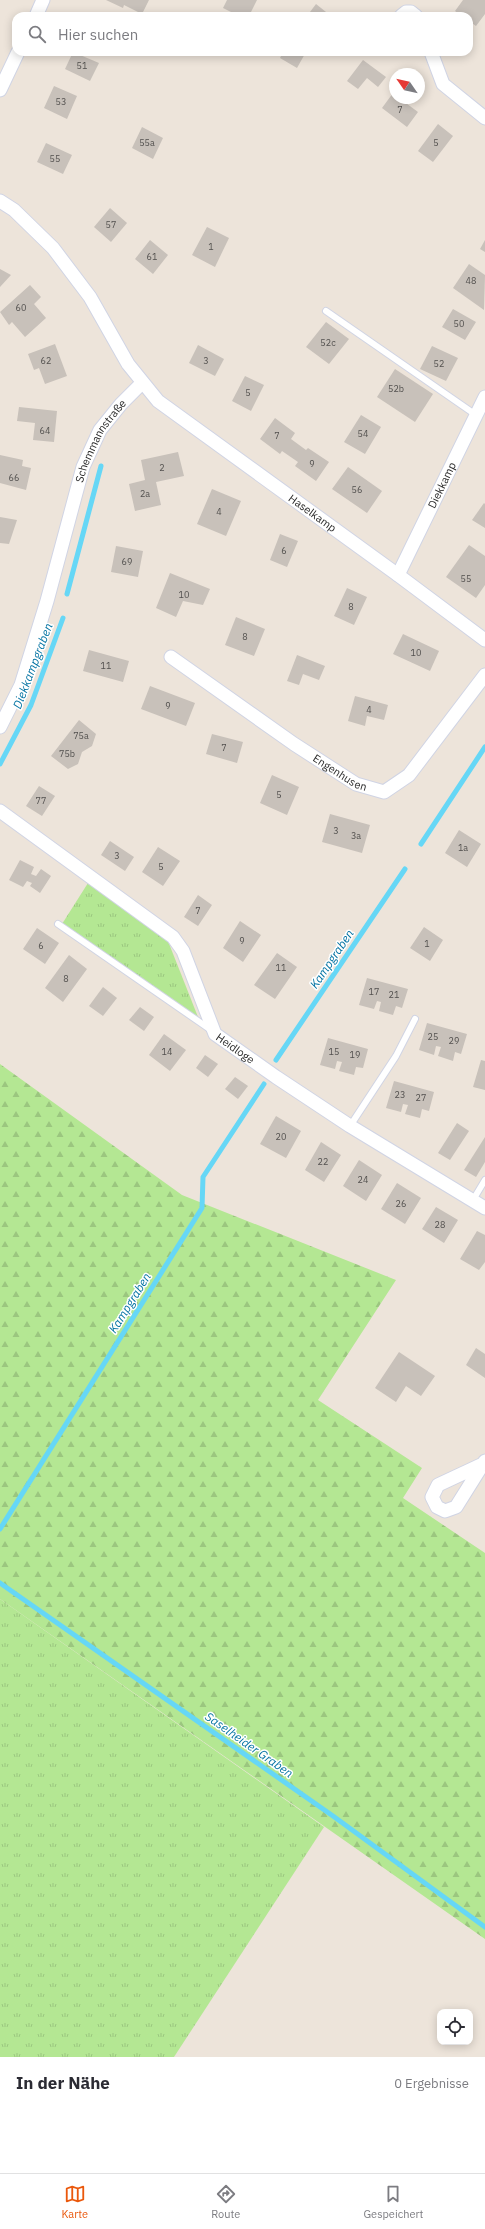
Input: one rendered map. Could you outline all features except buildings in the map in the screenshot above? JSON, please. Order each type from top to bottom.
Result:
[{"type":"street","points":[[38,12],[43,0]]},
{"type":"street","points":[[0,90],[16,56]]},
{"type":"street","points":[[432,56],[443,84],[485,118]]},
{"type":"street","points":[[0,201],[14,210],[53,248],[90,297],[142,383]]},
{"type":"street","name":"Haselkamp","points":[[142,383],[158,401],[398,574],[485,640]]},
{"type":"street","name":"Schemmannstraße","points":[[0,727],[21,685],[47,601],[83,467],[100,430],[121,404],[142,383]]},
{"type":"street","name":"Diekkamp","points":[[398,574],[485,397]]},
{"type":"street","name":"Engenhusen","points":[[171,657],[294,744],[356,784],[384,792],[408,775],[485,675]]},
{"type":"street","name":"Heidloge","points":[[0,811],[173,937],[183,951],[215,1034],[350,1126],[485,1208]]},
{"type":"lane","points":[[326,310],[476,416]]},
{"type":"lane","points":[[58,924],[215,1034]]},
{"type":"lane","points":[[350,1126],[396,1056],[415,1019]]},
{"type":"lane","points":[[473,1200],[485,1180]]},
{"type":"green space","points":[[88,883],[166,936],[198,1017],[62,924]]},
{"type":"green space","points":[[0,1064],[182,1195],[396,1280],[318,1400],[422,1468],[403,1498],[485,1553],[485,1939],[0,1599]]},
{"type":"green space","points":[[0,1599],[324,1827],[174,2057],[0,2057]]},
{"type":"waterway","name":"Diekkampgraben","points":[[67,594],[101,466]]},
{"type":"waterway","name":"Diekkampgraben","points":[[0,764],[31,705],[63,618]]},
{"type":"waterway","name":"Kampgraben","points":[[421,844],[485,747]]},
{"type":"waterway","name":"Kampgraben","points":[[276,1060],[405,869]]},
{"type":"waterway","name":"Kampgraben","points":[[0,1529],[202,1208],[203,1177],[264,1084]]},
{"type":"waterway","name":"Saselheider Graben","points":[[0,1583],[333,1816],[485,1927]]}]
